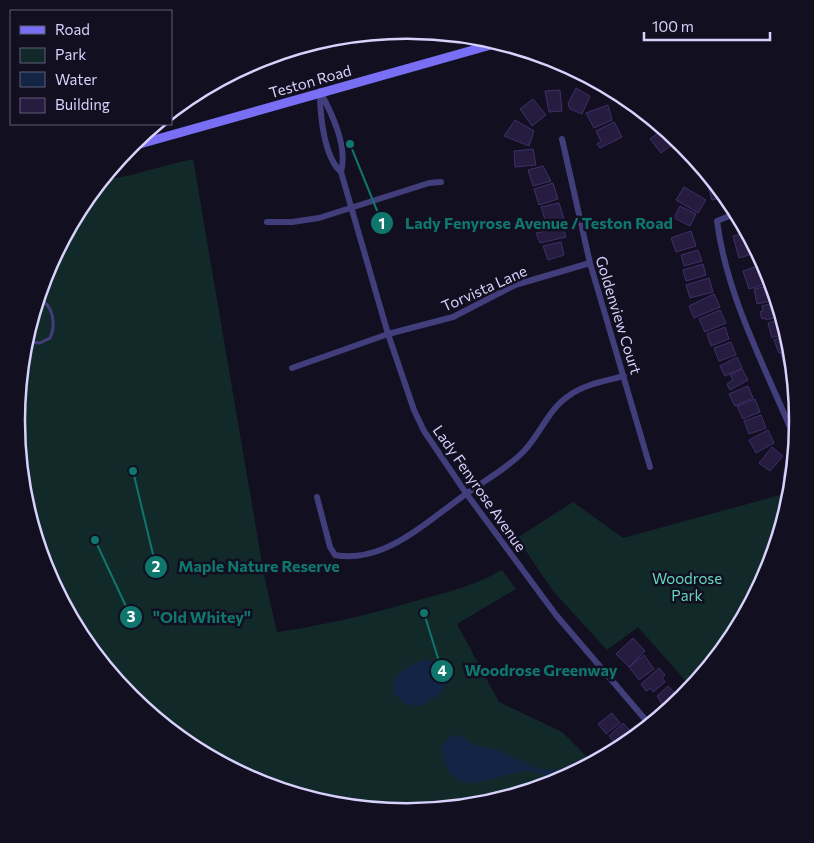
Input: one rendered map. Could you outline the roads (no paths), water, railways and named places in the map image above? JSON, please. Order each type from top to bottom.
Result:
[{"type":"main road","name":"Teston Road","points":[[146,142],[320,91],[483,47]]},
{"type":"street","name":"Lady Fenyrose Avenue","points":[[320,91],[331,113],[342,151],[344,160],[341,172]]},
{"type":"street","name":"Lady Fenyrose Avenue","points":[[320,91],[320,117],[334,165],[341,172],[388,334],[414,410],[424,430],[466,494],[556,615],[646,720]]},
{"type":"street","name":"Goldenview Court","points":[[562,139],[590,263],[650,467]]},
{"type":"street","points":[[267,222],[307,221],[429,183],[441,182]]},
{"type":"street","points":[[729,216],[717,221],[720,245],[743,316],[789,425]]},
{"type":"street","name":"Torvista Lane","points":[[292,368],[388,334],[453,317],[515,285],[590,263]]},
{"type":"street","points":[[317,497],[330,547],[335,555],[346,557],[384,549],[404,537],[524,452],[548,416],[570,394],[624,376]]},
{"type":"lane","points":[[33,343],[40,343],[50,338],[54,329],[49,308],[44,303]]},
{"type":"water","points":[[423,660],[447,663],[447,683],[440,694],[421,706],[405,704],[394,693],[393,681],[404,669]]},
{"type":"water","points":[[451,735],[463,737],[472,744],[503,752],[538,769],[562,770],[547,776],[526,771],[485,781],[462,782],[453,776],[446,765],[442,747]]},
{"type":"place","name":"Lady Fenyrose Avenue / Teston Road","points":[[350,144]]},
{"type":"place","name":"Maple Nature Reserve","points":[[133,471]]},
{"type":"place","name":"\"Old Whitey\"","points":[[95,540]]},
{"type":"place","name":"Woodrose Greenway","points":[[424,613]]},
{"type":"park label","name":"Woodrose Park","points":[[687,586]]}]
